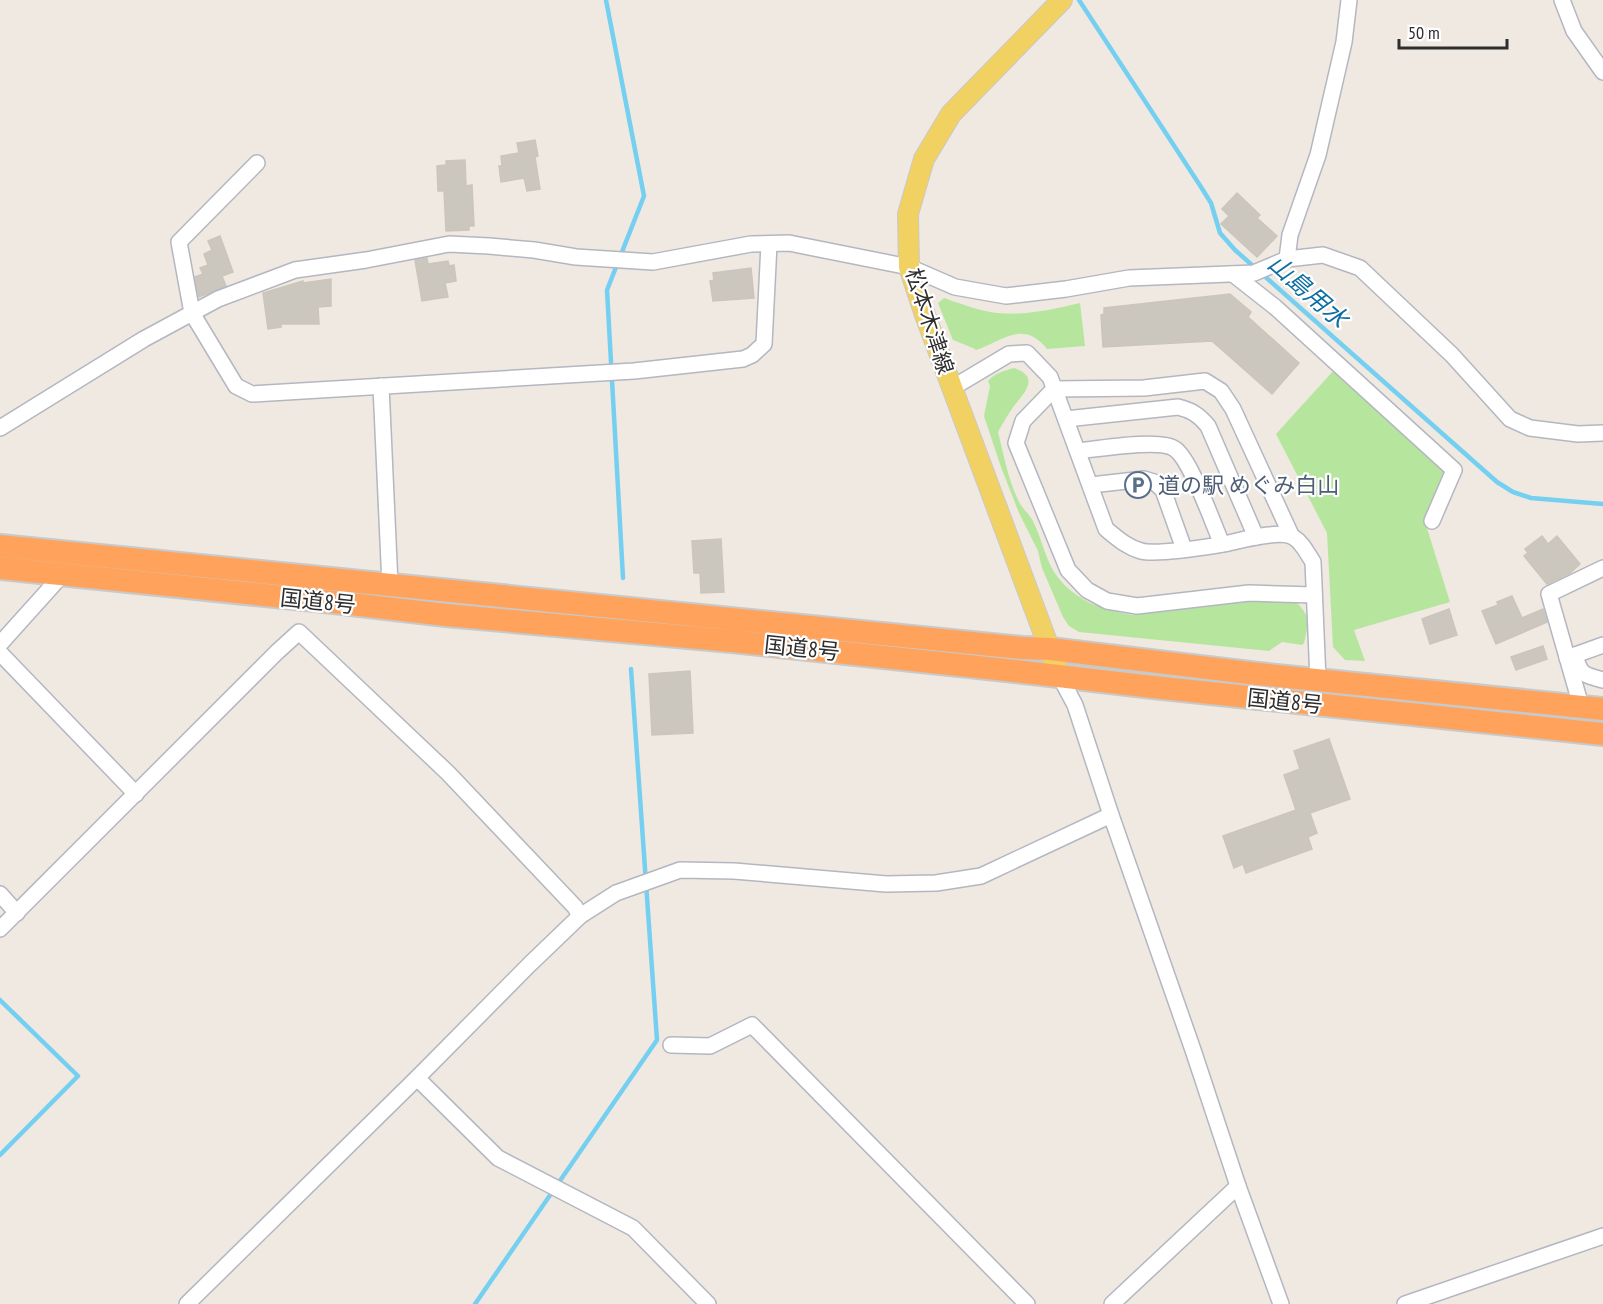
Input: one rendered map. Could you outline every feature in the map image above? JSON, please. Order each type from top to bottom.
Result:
[{"type":"highway","name":"国道8号","points":[[0,546],[1050,649],[1318,680],[1603,709]]},
{"type":"highway","name":"国道8号","points":[[0,568],[446,615],[732,641],[1603,735]]},
{"type":"main road","name":"松本木津線","points":[[1060,677],[909,267],[908,214],[924,159],[951,114],[1062,0]]},
{"type":"street","points":[[1287,259],[1290,235],[1318,155],[1344,42],[1349,0]]},
{"type":"street","points":[[1562,0],[1574,31],[1603,71]]},
{"type":"street","points":[[257,163],[179,242],[192,313],[236,386],[252,394],[621,372],[743,359],[752,355],[764,344],[769,243]]},
{"type":"street","points":[[0,428],[144,339],[218,299],[295,270],[366,260],[449,244],[653,262],[751,244],[789,243],[909,267],[955,287],[1006,296],[1129,278],[1233,274],[1260,270],[1287,259],[1323,255],[1360,268],[1452,355],[1510,419],[1530,428],[1578,434],[1603,432]]},
{"type":"street","points":[[1233,274],[1275,307],[1454,470],[1432,521]]},
{"type":"street","points":[[952,388],[1009,354],[1027,353],[1050,377],[1106,529],[1126,546],[1143,552],[1222,544],[1278,534],[1291,535]]},
{"type":"street","points":[[1314,595],[1249,593],[1137,606],[1107,602],[1087,590],[1068,570],[1016,443],[1023,421],[1054,389],[1144,388],[1206,381],[1221,391],[1233,409],[1291,535],[1313,562],[1318,680]]},
{"type":"street","points":[[381,386],[390,585]]},
{"type":"street","points":[[1066,419],[1178,407],[1194,413],[1208,426],[1256,537]]},
{"type":"street","points":[[1078,451],[1156,444],[1174,448],[1186,460],[1222,544]]},
{"type":"street","points":[[1091,485],[1144,479],[1154,482],[1163,490],[1184,549]]},
{"type":"street","points":[[1581,706],[1571,657],[1549,594],[1603,568]]},
{"type":"street","points":[[0,644],[62,575]]},
{"type":"street","points":[[0,929],[277,651],[299,632],[448,773],[580,916]]},
{"type":"street","points":[[1571,657],[1603,645]]},
{"type":"street","points":[[0,653],[136,794]]},
{"type":"street","points":[[1571,657],[1579,669],[1589,676],[1603,680]]},
{"type":"street","points":[[1060,677],[1076,705],[1111,815],[1238,1186],[1281,1304]]},
{"type":"street","points":[[187,1304],[580,916],[616,893],[680,870],[734,871],[886,884],[936,883],[981,876],[1111,815]]},
{"type":"street","points":[[0,894],[16,913]]},
{"type":"street","points":[[671,1044],[710,1046],[752,1025],[1027,1304]]},
{"type":"street","points":[[417,1078],[498,1158],[633,1228],[708,1304]]},
{"type":"street","points":[[1112,1304],[1238,1186]]},
{"type":"street","points":[[1405,1304],[1603,1236]]},
{"type":"green space","points":[[944,298],[990,312],[1012,314],[1080,303],[1085,346],[1047,349],[1030,335],[1021,334],[1004,338],[976,350],[953,340],[938,303]]},
{"type":"green space","points":[[1014,368],[1027,376],[1029,381],[1026,391],[998,432],[1004,459],[1015,493],[1033,521],[1054,572],[1070,590],[1099,607],[1133,615],[1278,596],[1297,604],[1309,620],[1304,643],[1302,645],[1282,642],[1269,651],[1079,632],[1069,626],[1042,568],[1038,551],[1019,513],[984,416],[990,386],[988,381],[996,374]]},
{"type":"green space","points":[[1335,369],[1444,466],[1446,475],[1426,525],[1450,602],[1354,630],[1365,661],[1345,660],[1333,647],[1327,533],[1276,434]]},
{"type":"building","points":[[535,140],[540,189],[527,191],[524,178],[501,182],[499,166],[502,166],[501,156],[519,153],[517,143]]},
{"type":"building","points":[[465,160],[466,186],[472,185],[474,226],[469,226],[469,230],[446,231],[444,191],[438,191],[437,166],[446,165],[446,161]]},
{"type":"building","points":[[1237,193],[1260,215],[1257,218],[1277,236],[1257,257],[1221,224],[1229,216],[1222,209]]},
{"type":"building","points":[[220,236],[233,272],[222,276],[226,286],[199,297],[195,277],[203,274],[200,268],[208,265],[204,254],[212,250],[208,241]]},
{"type":"building","points":[[427,258],[428,264],[448,261],[449,266],[454,265],[456,281],[445,283],[448,297],[422,301],[415,260]]},
{"type":"building","points":[[751,268],[754,298],[713,301],[710,281],[714,280],[713,273]]},
{"type":"building","points":[[331,279],[331,306],[318,307],[319,324],[281,324],[281,327],[268,329],[263,293],[303,281],[303,283]]},
{"type":"building","points":[[1230,294],[1251,312],[1248,317],[1299,363],[1272,394],[1212,341],[1103,347],[1101,315],[1104,314],[1104,308]]},
{"type":"building","points":[[1542,536],[1548,544],[1557,536],[1580,564],[1570,573],[1547,584],[1524,556],[1528,553],[1525,549]]},
{"type":"building","points":[[721,539],[724,592],[701,593],[700,573],[694,573],[692,541]]},
{"type":"building","points":[[1512,596],[1522,618],[1543,609],[1547,622],[1496,644],[1482,611]]},
{"type":"building","points":[[1449,609],[1457,635],[1430,644],[1422,619]]},
{"type":"building","points":[[1543,646],[1547,659],[1516,670],[1511,657]]},
{"type":"building","points":[[690,671],[693,733],[652,735],[649,674]]},
{"type":"building","points":[[1329,739],[1350,799],[1310,813],[1317,833],[1308,837],[1312,849],[1246,873],[1243,864],[1234,868],[1223,836],[1296,810],[1284,775],[1300,769],[1294,751]]},
{"type":"waterway","points":[[606,0],[644,196],[607,290],[623,578]]},
{"type":"waterway","name":"山島用水","points":[[1079,0],[1211,203],[1220,233],[1235,250],[1497,482],[1513,492],[1531,498],[1603,504]]},
{"type":"waterway","points":[[475,1304],[657,1040],[631,669]]},
{"type":"waterway","points":[[0,1000],[78,1076],[0,1155]]},
{"type":"place","name":"道の駅 めぐみ白山","points":[[1138,485]]}]
